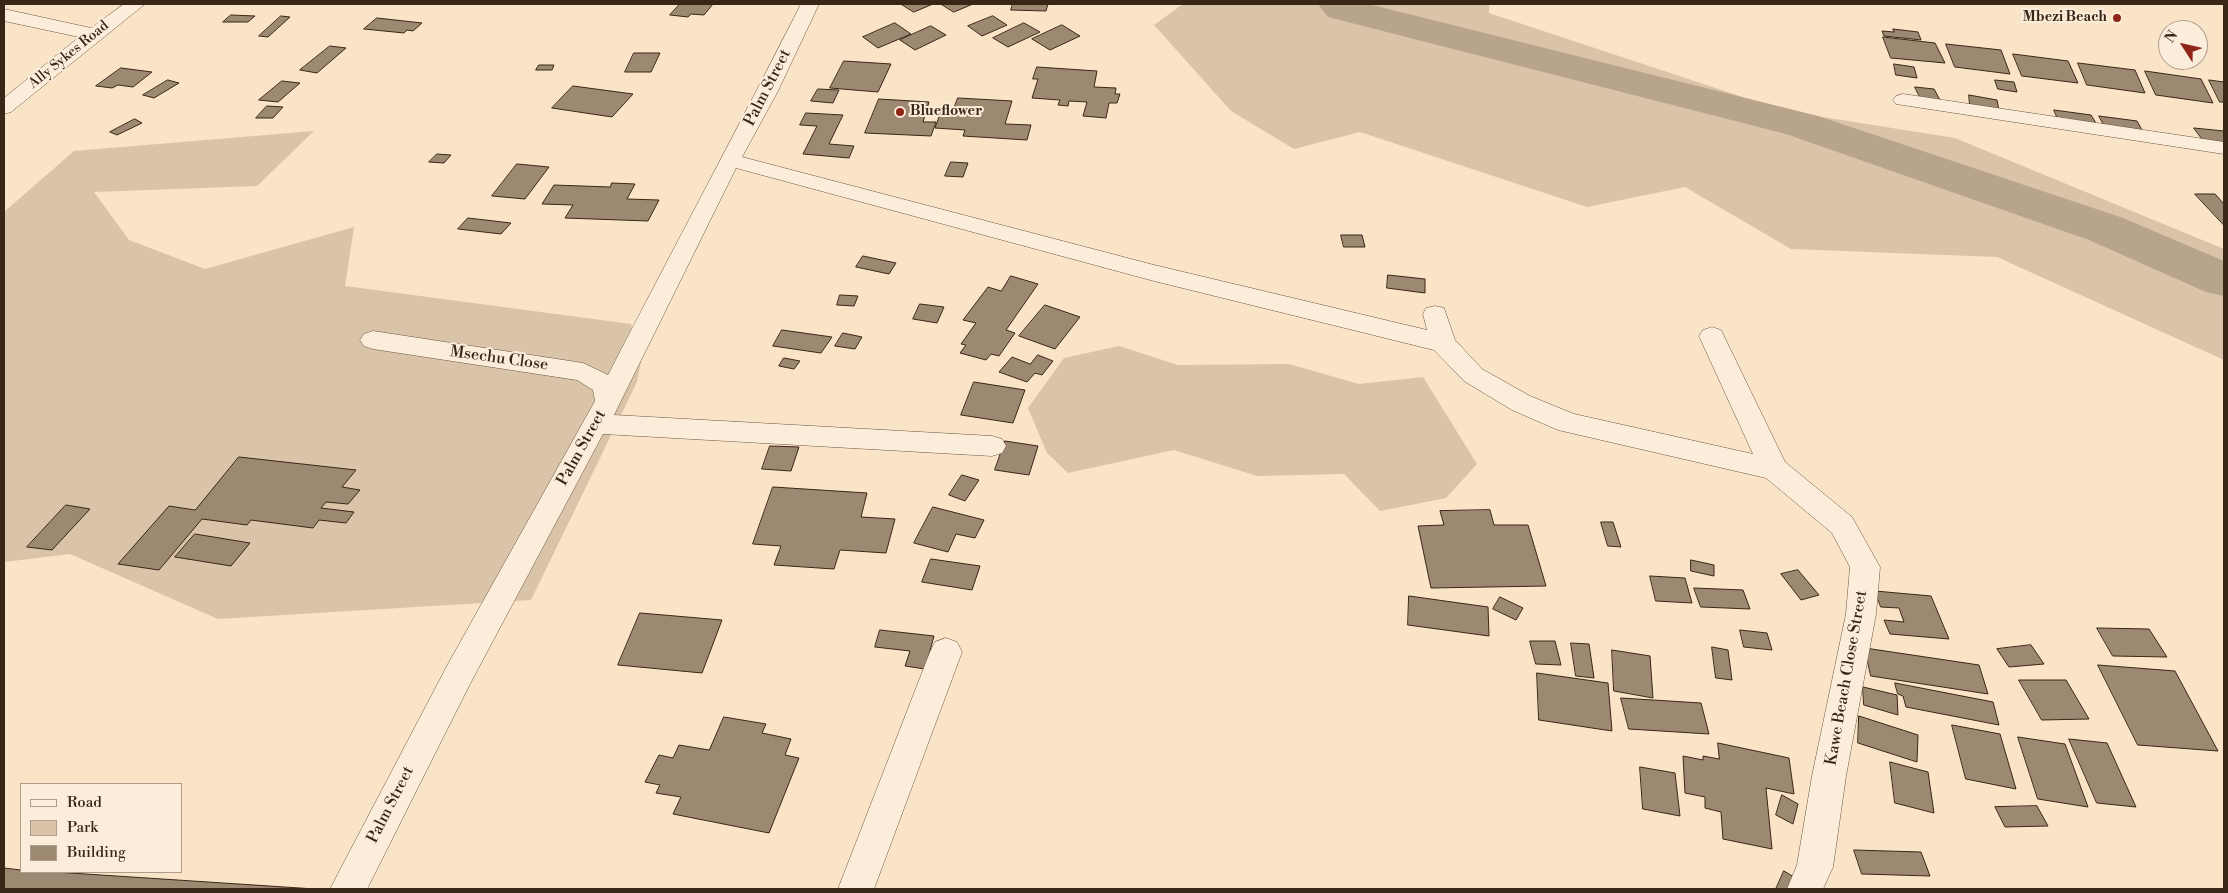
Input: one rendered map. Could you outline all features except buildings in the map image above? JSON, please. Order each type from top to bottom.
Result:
[{"type":"street","name":"Ally Sykes Road","points":[[4,108],[94,34],[136,4]]},
{"type":"street","name":"Palm Street","points":[[348,889],[459,674],[601,412],[729,160],[768,92],[810,4]]},
{"type":"street","points":[[4,15],[94,34]]},
{"type":"street","points":[[1903,100],[2224,148]]},
{"type":"street","points":[[729,160],[1145,270],[1443,343]]},
{"type":"street","points":[[1435,314],[1443,343],[1473,375],[1521,403],[1568,422],[1774,469]]},
{"type":"street","name":"Kawe Beach Close Street","points":[[1712,336],[1774,469],[1842,525],[1865,567],[1862,614],[1829,776],[1815,867],[1805,889]]},
{"type":"street","name":"Msechu Close","points":[[373,340],[583,372],[605,385],[601,412]]},
{"type":"street","points":[[601,412],[701,431],[855,437],[992,446]]},
{"type":"street","points":[[856,889],[946,652]]},
{"type":"green space","points":[[1183,4],[1489,4],[1489,13],[1785,111],[1955,138],[2224,249],[2224,360],[1997,257],[1791,249],[1685,187],[1587,207],[1360,132],[1294,149],[1231,111],[1154,25]]},
{"type":"green space","points":[[314,131],[257,186],[94,192],[129,240],[205,269],[354,227],[345,286],[631,324],[641,362],[637,382],[531,600],[218,619],[70,554],[4,562],[4,212],[74,151]]},
{"type":"green space","points":[[1119,346],[1178,365],[1289,364],[1359,384],[1423,377],[1477,464],[1446,498],[1380,511],[1344,474],[1257,476],[1174,450],[1068,473],[1047,453],[1028,408],[1064,358]]},
{"type":"waterway","points":[[1337,4],[1342,9],[1802,125],[2106,229],[2224,280]]},
{"type":"place","name":"Mbezi Beach","points":[[2117,18]]},
{"type":"place","name":"Blueflower","points":[[900,112]]}]
